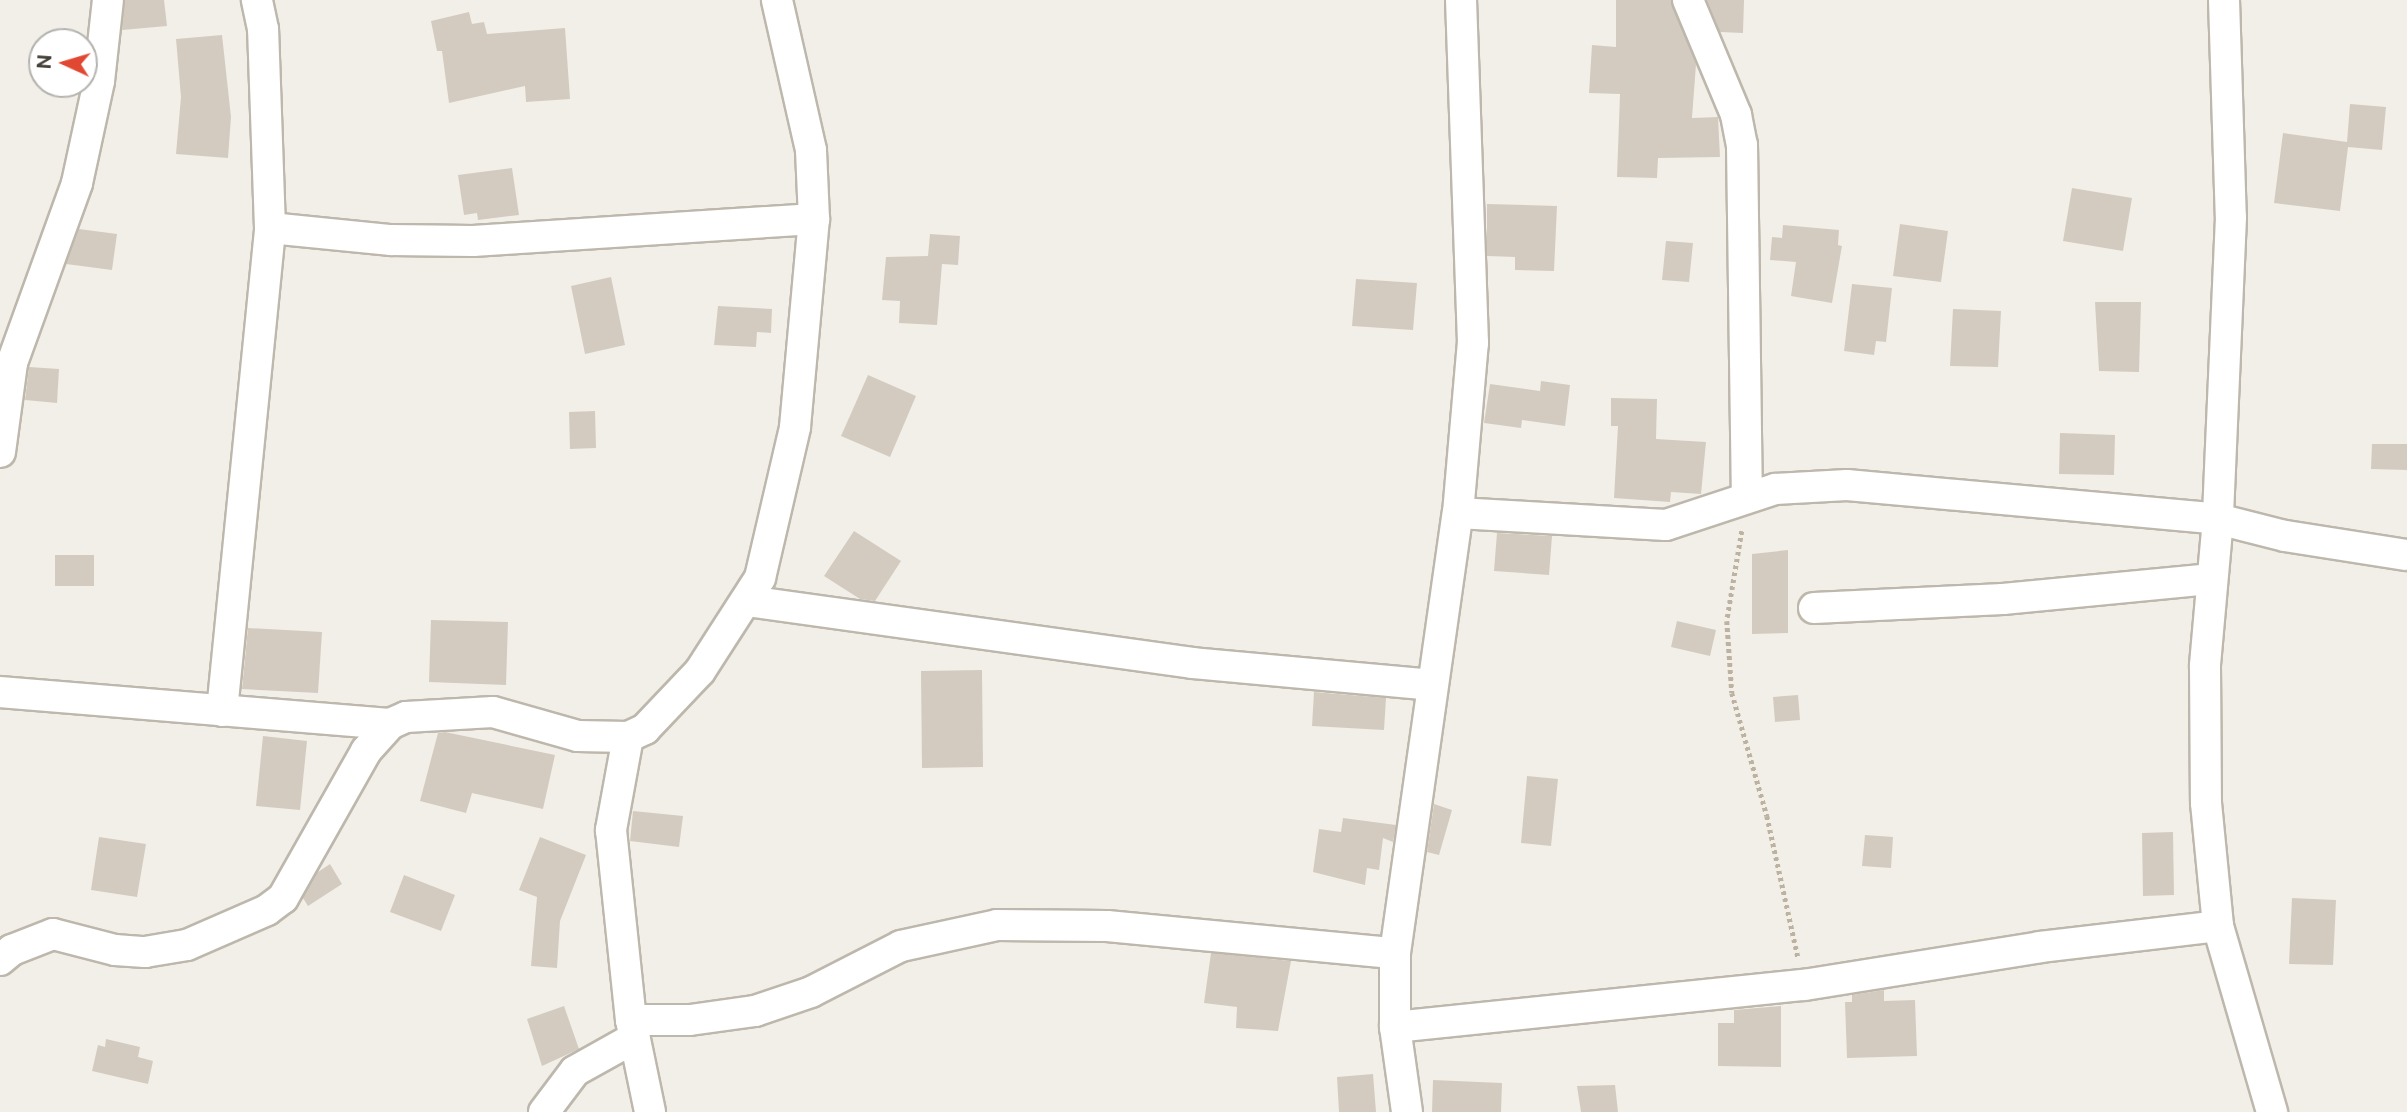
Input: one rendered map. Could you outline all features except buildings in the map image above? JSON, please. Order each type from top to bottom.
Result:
[{"type":"street","points":[[0,452],[6,362],[77,183],[99,81],[108,0]]},
{"type":"street","points":[[222,711],[270,228],[262,29],[257,0]]},
{"type":"street","points":[[0,692],[390,724],[437,713],[493,712],[578,736],[628,737],[645,729],[666,710],[713,653],[760,578],[773,534],[795,427],[814,219],[811,149],[777,0]]},
{"type":"street","points":[[1407,1112],[1395,1027],[1395,953],[1458,513],[1472,343],[1461,0]]},
{"type":"street","points":[[1688,0],[1737,115],[1742,145],[1747,496]]},
{"type":"street","points":[[2224,0],[2231,217],[2218,519],[2205,666],[2206,803],[2218,926],[2272,1112]]},
{"type":"street","points":[[270,228],[391,240],[473,241],[814,219]]},
{"type":"street","points":[[1458,513],[1666,525],[1747,496],[1775,489],[1847,485],[2218,519],[2286,536],[2407,555]]},
{"type":"street","points":[[1814,608],[2003,598],[2211,579]]},
{"type":"street","points":[[747,601],[1192,663],[1432,685]]},
{"type":"street","points":[[4,953],[53,934],[115,950],[145,952],[187,945],[267,910],[283,898],[366,751],[390,724]]},
{"type":"street","points":[[628,737],[611,830],[633,1029],[650,1112]]},
{"type":"street","points":[[544,1112],[575,1071],[633,1029],[755,1011],[811,992],[901,946],[997,925],[1107,926],[1395,953]]},
{"type":"street","points":[[1395,1027],[1804,985],[2040,947],[2218,926]]},
{"type":"path","points":[[1747,496],[1727,621],[1732,694],[1768,816],[1804,985]]}]
